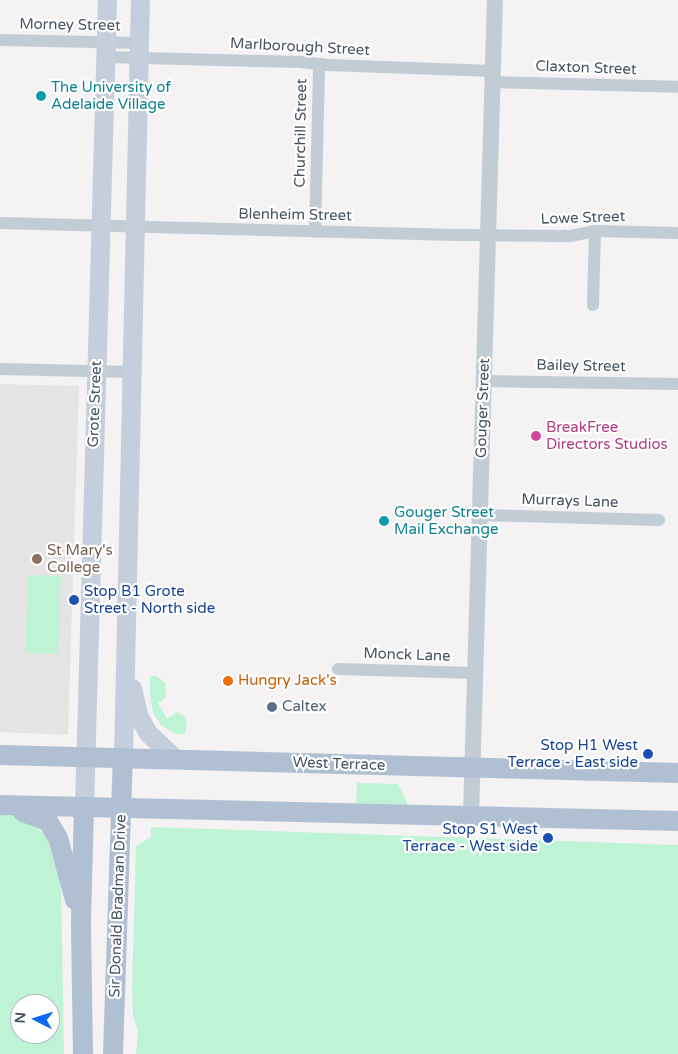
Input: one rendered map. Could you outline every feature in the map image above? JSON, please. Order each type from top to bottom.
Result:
[{"type":"main road","name":"Grote Street","points":[[84,807],[107,0]]},
{"type":"main road","points":[[123,758],[127,663],[140,0]]},
{"type":"main road","points":[[127,663],[138,715],[148,733],[176,759]]},
{"type":"main road","name":"West Terrace","points":[[0,755],[678,773]]},
{"type":"main road","name":"Sir Donald Bradman Drive","points":[[113,1054],[123,758]]},
{"type":"main road","points":[[2,805],[678,821]]},
{"type":"main road","points":[[2,805],[48,821],[58,838],[81,921]]},
{"type":"main road","points":[[82,1054],[81,921],[84,807]]},
{"type":"street","name":"Gouger Street","points":[[471,816],[495,0]]},
{"type":"street","name":"Morney Street","points":[[0,40],[140,50]]},
{"type":"street","name":"Marlborough Street","points":[[140,50],[493,77]]},
{"type":"street","name":"Churchill Street","points":[[315,232],[319,65]]},
{"type":"street","name":"Claxton Street","points":[[493,77],[678,87]]},
{"type":"street","name":"Blenheim Street","points":[[0,223],[488,236]]},
{"type":"street","name":"Lowe Street","points":[[488,236],[570,236],[594,231],[678,233]]},
{"type":"street","points":[[593,305],[594,231]]},
{"type":"street","points":[[0,369],[133,372]]},
{"type":"street","name":"Bailey Street","points":[[484,381],[678,384]]},
{"type":"street","name":"Murrays Lane","points":[[480,515],[659,520]]},
{"type":"street","name":"Monck Lane","points":[[338,669],[475,673]]},
{"type":"shaded area","name":"St Mary's College","points":[[0,384],[79,386],[68,735],[0,732]]},
{"type":"green space","points":[[28,575],[61,576],[58,654],[25,653]]},
{"type":"green space","points":[[150,676],[157,676],[165,683],[166,698],[158,703],[167,719],[177,712],[184,716],[187,722],[185,734],[176,734],[161,725],[153,713],[150,695]]},
{"type":"green space","points":[[357,783],[398,784],[408,805],[356,803]]},
{"type":"green space","points":[[0,815],[19,815],[46,835],[61,884],[64,1054],[0,1054]]},
{"type":"green space","points":[[151,827],[678,845],[678,1054],[136,1054],[138,1031],[133,1015],[132,989],[136,846],[151,837]]},
{"type":"place","name":"The University of Adelaide Village","points":[[41,96]]},
{"type":"place","name":"BreakFree Directors Studios","points":[[536,436]]},
{"type":"place","name":"Gouger Street Mail Exchange","points":[[384,521]]},
{"type":"place","name":"St Mary's College","points":[[37,559]]},
{"type":"place","name":"Stop B1 Grote Street - North side","points":[[74,600]]},
{"type":"place","name":"Hungry Jack's","points":[[228,681]]},
{"type":"place","name":"Caltex","points":[[272,707]]},
{"type":"place","name":"Stop H1 West Terrace - East side","points":[[648,754]]},
{"type":"place","name":"Stop S1 West Terrace - West side","points":[[548,838]]}]
